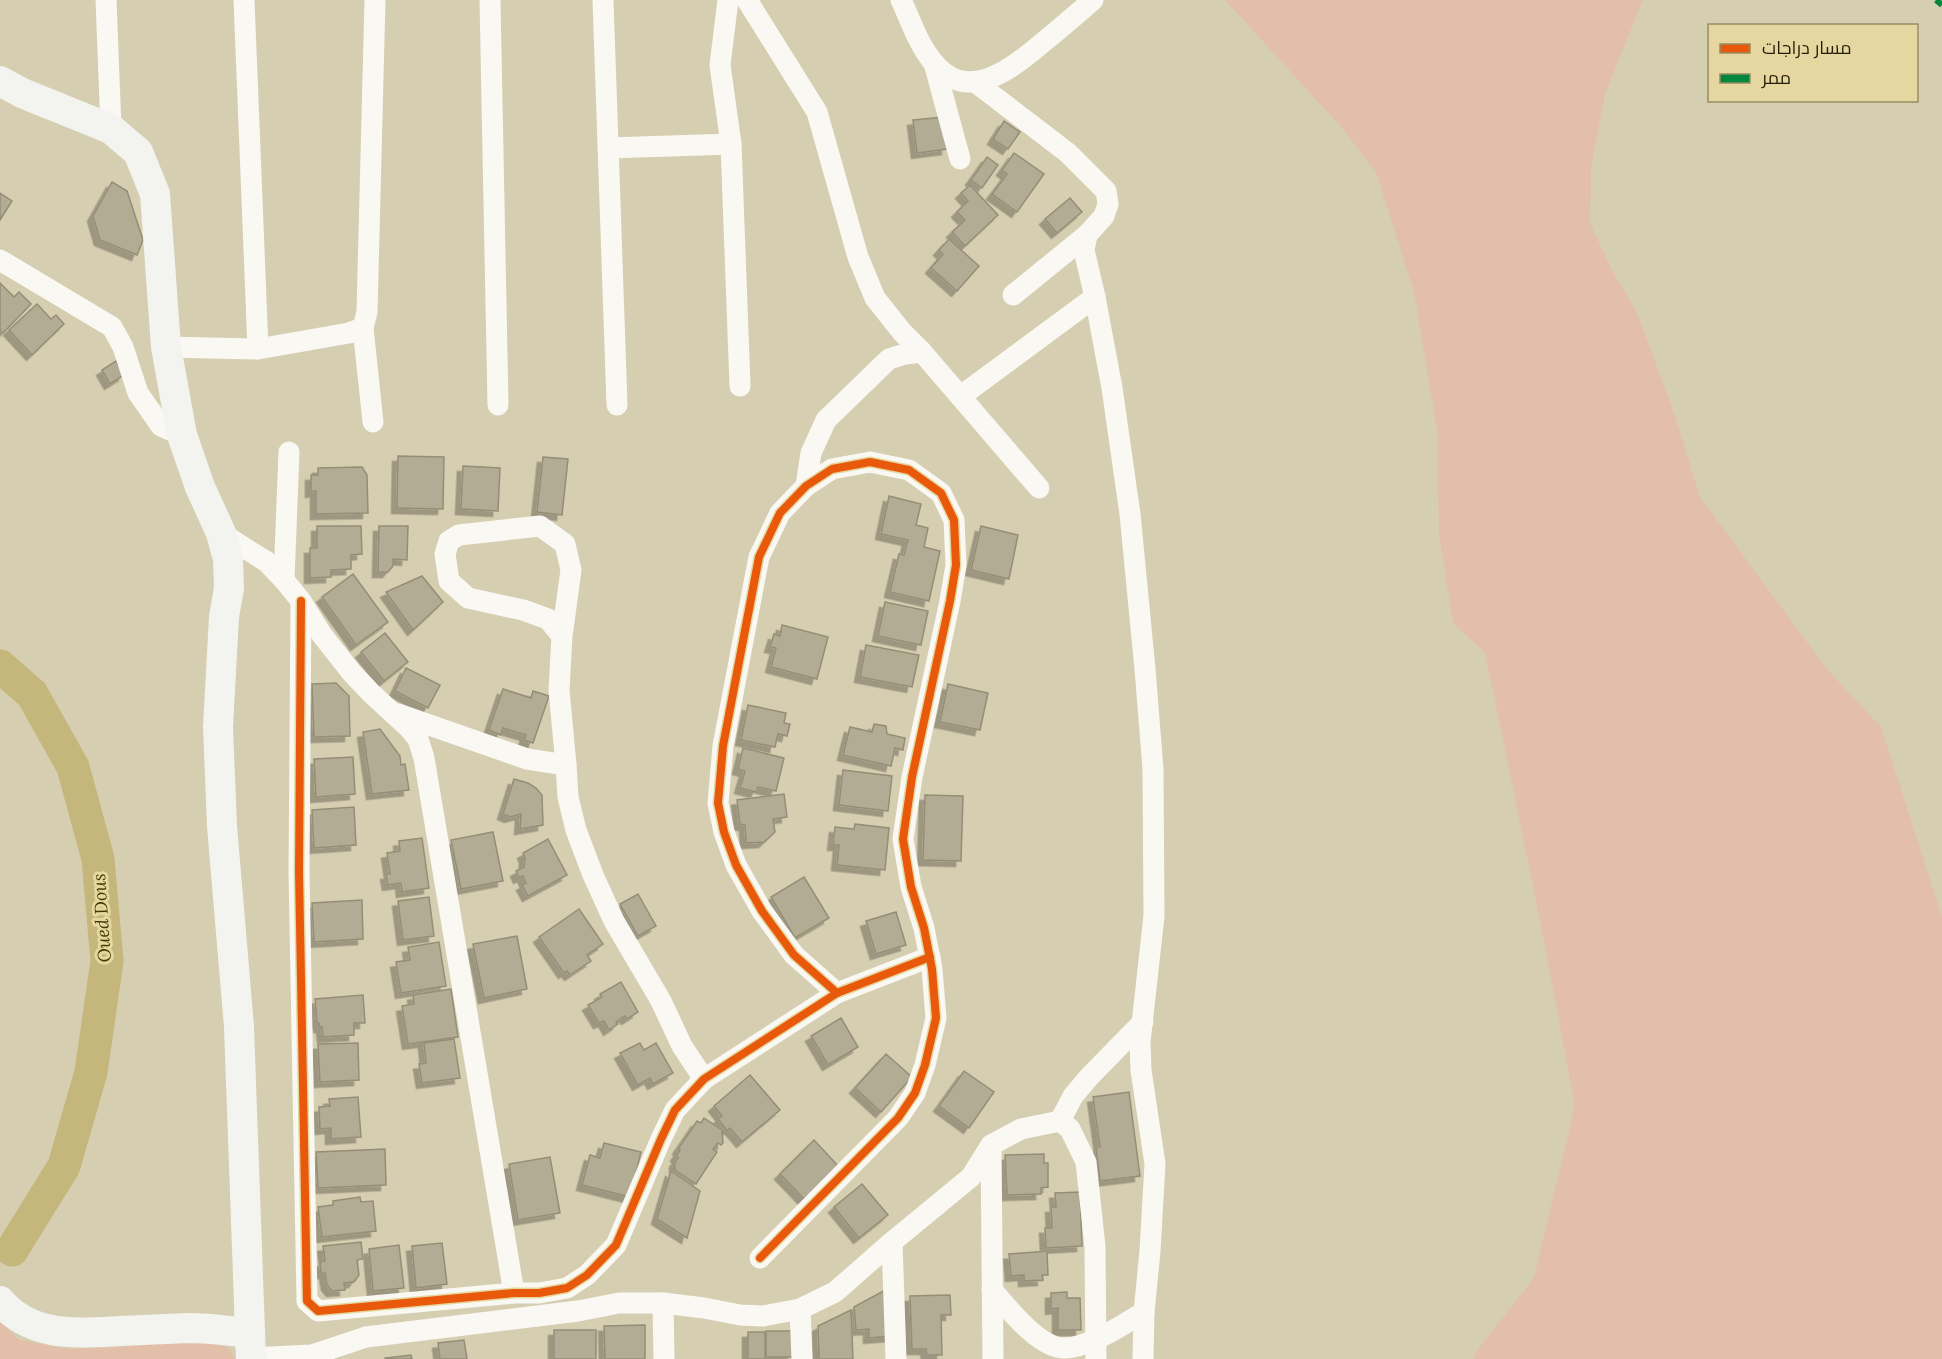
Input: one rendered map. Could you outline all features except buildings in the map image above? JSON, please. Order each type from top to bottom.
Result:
[{"type":"main road","points":[[0,81],[22,93],[111,129],[138,152],[154,194],[166,347],[182,435],[200,487],[221,533],[228,559],[229,588],[224,617],[218,727],[222,826],[239,1027],[250,1350],[191,1328],[82,1333],[48,1330],[28,1323],[5,1307]]},
{"type":"street","points":[[106,0],[111,129]]},
{"type":"street","points":[[244,0],[258,349]]},
{"type":"street","points":[[373,422],[363,328],[367,312],[375,0]]},
{"type":"street","points":[[490,0],[498,405]]},
{"type":"street","points":[[603,0],[617,405]]},
{"type":"street","points":[[728,0],[720,65],[731,144],[740,386]]},
{"type":"street","points":[[747,0],[817,112],[858,257],[875,298],[1039,489]]},
{"type":"street","points":[[901,0],[923,48],[934,63],[952,78],[975,82],[992,78],[1012,67],[1094,0]]},
{"type":"street","points":[[934,63],[960,159]]},
{"type":"street","points":[[975,82],[1068,153],[1106,191],[1108,204],[1104,216],[1087,235],[1013,295]]},
{"type":"street","points":[[608,148],[731,144]]},
{"type":"street","points":[[1087,235],[1084,250],[1112,388],[1130,514],[1153,769],[1154,916],[1140,1042],[1141,1070],[1155,1164],[1144,1312],[1143,1359]]},
{"type":"street","points":[[0,260],[112,327],[123,347],[138,393],[161,426],[182,435]]},
{"type":"street","points":[[961,396],[1095,297]]},
{"type":"street","points":[[166,347],[258,349],[349,333],[363,328]]},
{"type":"street","points":[[806,486],[811,453],[826,420],[889,359],[922,352]]},
{"type":"street","points":[[284,580],[289,452]]},
{"type":"street","points":[[760,1258],[898,1118],[915,1093],[925,1065],[936,1018],[930,957],[924,928],[911,887],[903,839],[912,777],[952,592],[956,565],[954,520],[941,493],[909,470],[870,462],[832,469],[806,486],[780,513],[759,556],[723,746],[718,803],[724,832],[736,865],[762,911],[794,955],[837,993]]},
{"type":"street","points":[[562,636],[548,619],[523,610],[468,598],[449,581],[445,554],[449,541],[459,535],[540,526],[565,544],[571,570],[562,636],[560,690],[568,797],[576,830],[614,921],[661,1001],[682,1046],[704,1079]]},
{"type":"street","points":[[221,533],[267,562],[301,601],[322,635],[352,673],[418,739],[424,758],[514,1293]]},
{"type":"street","points":[[301,601],[299,872],[307,1301],[318,1311],[514,1293],[538,1293],[567,1288],[587,1275],[616,1245],[675,1110],[704,1079],[837,993],[930,957]]},
{"type":"street","points":[[392,711],[528,759],[566,765]]},
{"type":"street","points":[[1060,1121],[1073,1096],[1143,1022]]},
{"type":"street","points":[[250,1350],[312,1355],[366,1337],[578,1311],[619,1303],[663,1303],[763,1317],[800,1309],[836,1292],[971,1177],[991,1145],[1021,1129],[1060,1121]]},
{"type":"street","points":[[1060,1121],[1070,1129],[1086,1162],[1095,1247],[1096,1349]]},
{"type":"street","points":[[991,1145],[993,1359]]},
{"type":"street","points":[[892,1242],[896,1359]]},
{"type":"street","points":[[992,1290],[1022,1324],[1048,1343],[1063,1348],[1096,1349],[1144,1312]]},
{"type":"street","points":[[663,1303],[664,1359]]},
{"type":"street","points":[[800,1309],[802,1359]]},
{"type":"shaded area","points":[[1225,0],[1643,0],[1605,94],[1591,169],[1590,223],[1612,270],[1638,315],[1675,416],[1700,497],[1826,668],[1881,727],[1942,917],[1942,1359],[1473,1359],[1478,1349],[1534,1278],[1575,1105],[1485,653],[1453,623],[1439,534],[1437,430],[1414,292],[1376,172],[1342,128]]},
{"type":"shaded area","points":[[0,1321],[19,1340],[67,1349],[120,1347],[183,1340],[218,1343],[229,1349],[235,1359],[0,1359]]},
{"type":"waterway","name":"Oued Dous","points":[[0,666],[32,694],[73,767],[98,859],[107,961],[91,1072],[64,1166],[12,1250]]},
{"type":"marked path","points":[[1936,0],[1942,5]]},
{"type":"cycle path","points":[[760,1258],[898,1118],[915,1093],[925,1065],[936,1018],[932,969],[924,928],[911,887],[903,839],[912,777],[956,565],[954,520],[941,493],[909,470],[870,462],[832,469],[806,486],[780,513],[759,557],[723,746],[718,803],[724,832],[736,865],[762,911],[794,955],[837,993]]},
{"type":"cycle path","points":[[301,601],[299,872],[307,1301],[318,1311],[514,1293],[539,1293],[567,1288],[587,1275],[616,1245],[675,1110],[704,1079],[837,993],[930,957]]}]
